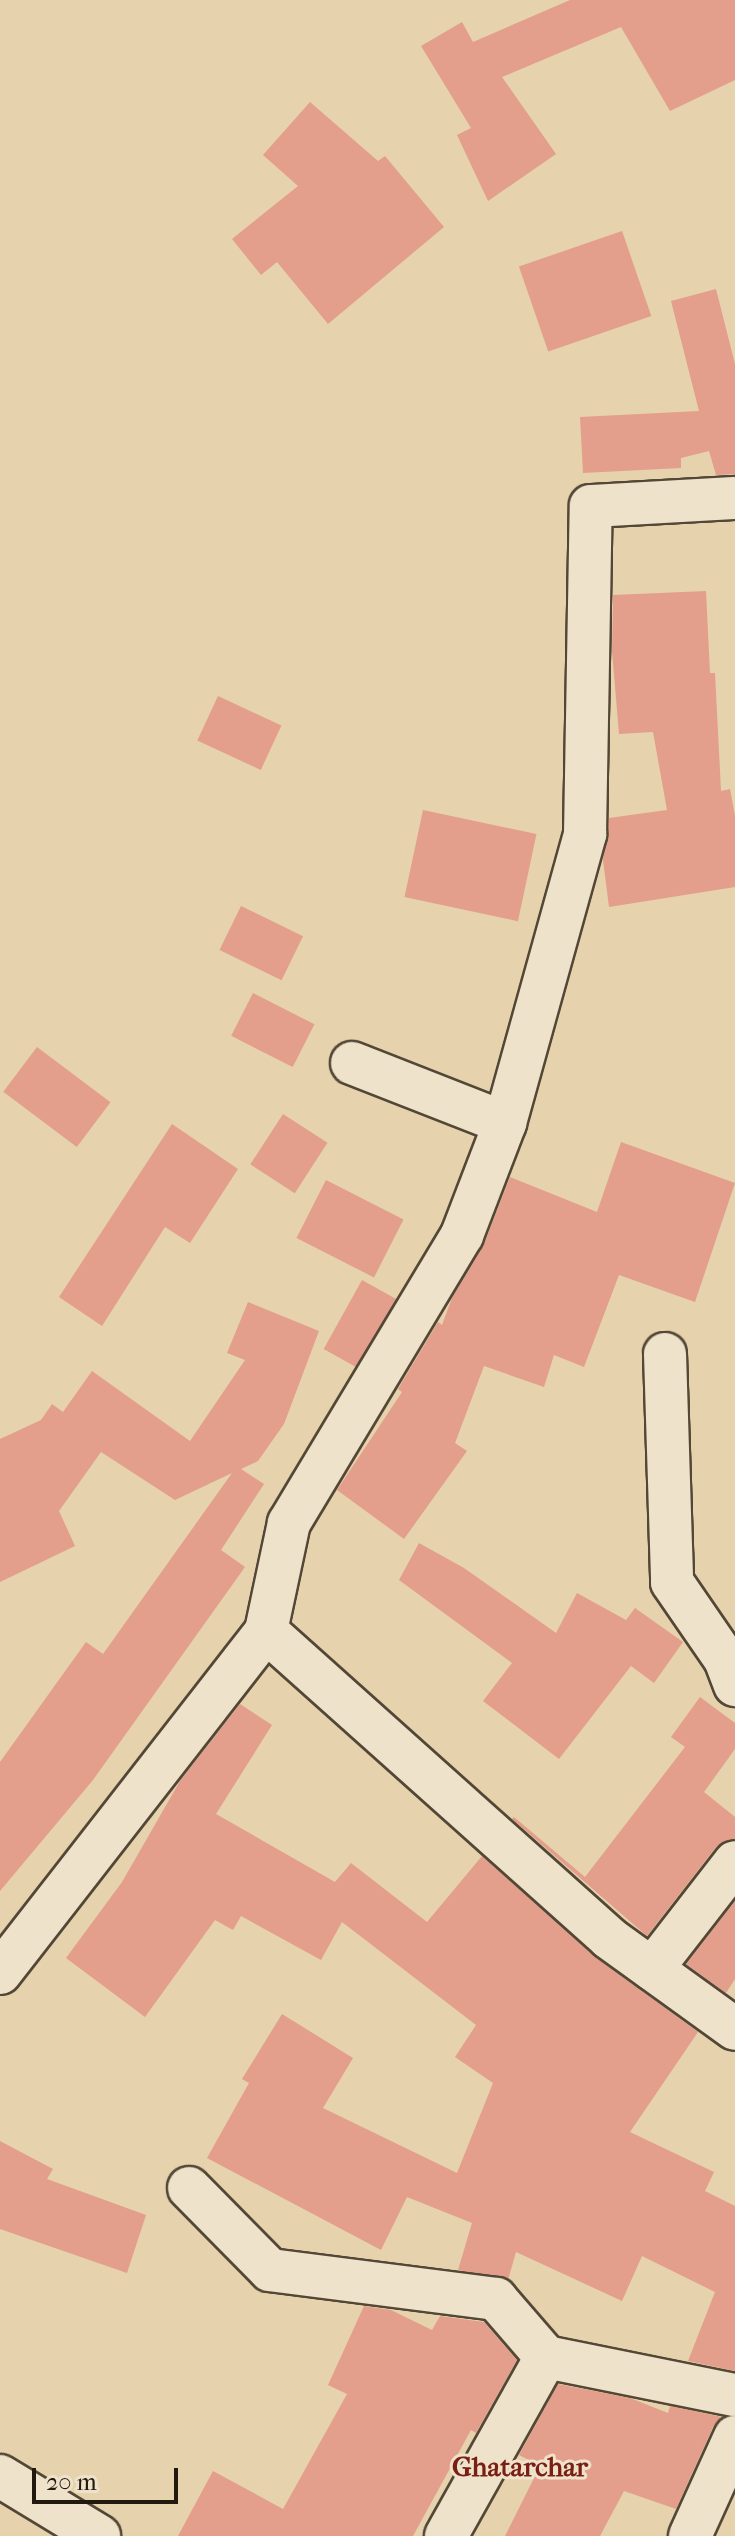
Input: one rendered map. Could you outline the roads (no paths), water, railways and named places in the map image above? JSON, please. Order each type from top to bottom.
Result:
[{"type":"street","points":[[0,1973],[20,1943],[266,1631],[289,1523],[462,1235],[505,1123],[585,834],[591,506],[735,498]]},
{"type":"street","points":[[352,1063],[505,1123]]},
{"type":"street","points":[[665,1354],[672,1582],[725,1659],[735,1685]]},
{"type":"street","points":[[266,1631],[609,1938],[735,2029]]},
{"type":"street","points":[[652,1969],[735,1862]]},
{"type":"street","points":[[189,2188],[270,2270],[496,2299],[546,2357],[735,2395]]},
{"type":"street","points":[[446,2536],[546,2357]]},
{"type":"street","points":[[690,2536],[735,2437]]},
{"type":"street","points":[[0,2476],[99,2536]]},
{"type":"district","name":"Ghatarchar","points":[[520,2467]]}]
